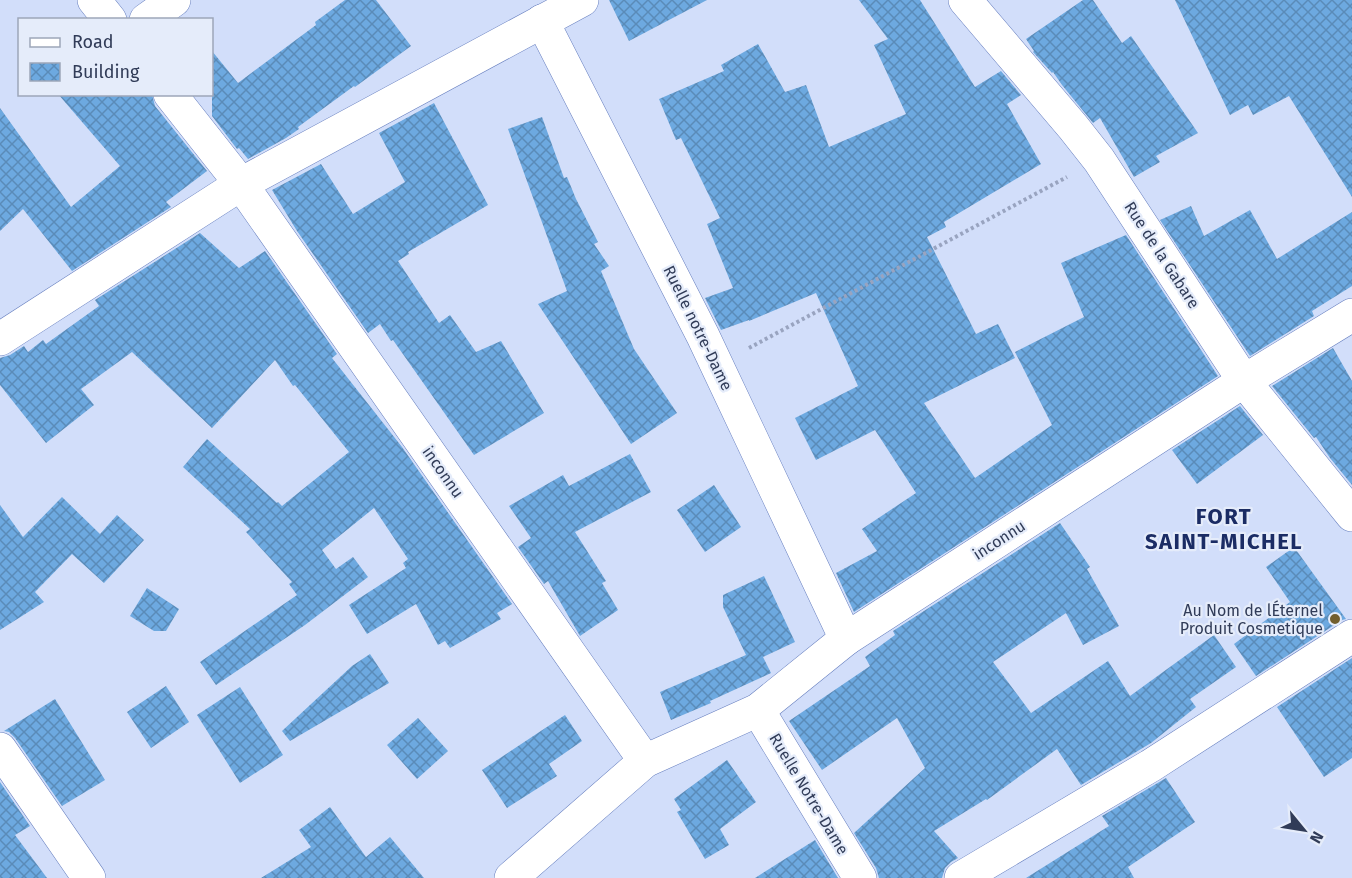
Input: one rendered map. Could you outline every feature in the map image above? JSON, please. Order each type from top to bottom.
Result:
[{"type":"street","points":[[94,0],[108,18]]},
{"type":"street","points":[[149,18],[174,0]]},
{"type":"street","points":[[0,339],[241,184],[582,0]]},
{"type":"street","name":"Rue de la Gabare","points":[[965,0],[1100,160],[1244,381],[1352,515]]},
{"type":"street","name":"Ruelle notre-Dame","points":[[542,21],[717,365],[846,639]]},
{"type":"street","name":"inconnu","points":[[172,96],[241,184],[645,761]]},
{"type":"street","name":"inconnu","points":[[511,878],[645,761],[758,710],[846,639],[1244,381],[1352,315]]},
{"type":"street","points":[[961,878],[1150,766],[1352,636]]},
{"type":"street","name":"Ruelle Notre-Dame","points":[[758,710],[860,878]]},
{"type":"street","points":[[0,749],[89,878]]},
{"type":"path","points":[[717,365],[1100,160]]},
{"type":"building","points":[[345,0],[376,0],[411,46],[298,127],[299,129],[248,159],[239,148],[237,149],[212,116],[213,52],[238,83],[316,25],[315,22]]},
{"type":"building","points":[[609,0],[707,0],[629,41]]},
{"type":"building","points":[[859,0],[920,0],[975,87],[1001,71],[1021,95],[1007,104],[1041,164],[944,222],[946,227],[927,237],[976,334],[998,324],[1015,358],[924,403],[975,478],[1052,425],[1015,352],[1084,317],[1061,263],[1126,235],[1218,376],[854,612],[836,573],[877,551],[862,529],[916,493],[875,430],[816,460],[795,418],[858,386],[816,293],[721,330],[705,298],[733,288],[707,224],[720,218],[681,138],[676,140],[659,99],[724,71],[721,65],[758,44],[785,92],[806,85],[829,147],[906,114],[874,45],[888,39]]},
{"type":"building","points":[[1083,0],[1093,0],[1122,43],[1131,36],[1198,133],[1156,156],[1160,162],[1134,177],[1100,118],[1093,123],[1053,72],[1033,52],[1026,39]]},
{"type":"building","points":[[1175,0],[1352,0],[1352,197],[1289,96],[1253,115],[1248,105],[1230,115]]},
{"type":"building","points":[[60,96],[152,96],[155,106],[207,171],[166,202],[171,207],[72,271],[23,209],[0,231],[0,108],[71,207],[120,166]]},
{"type":"building","points":[[434,103],[488,205],[408,252],[409,254],[398,261],[439,323],[450,315],[476,352],[501,341],[544,413],[474,455],[380,324],[368,333],[297,231],[272,190],[321,164],[353,214],[405,182],[379,133]]},
{"type":"building","points":[[542,117],[564,178],[567,177],[598,242],[594,244],[609,266],[601,271],[634,349],[677,413],[631,444],[538,304],[567,291],[508,129]]},
{"type":"building","points":[[1191,206],[1204,236],[1250,210],[1277,259],[1352,212],[1352,286],[1312,311],[1314,316],[1250,356],[1160,220]]},
{"type":"building","points":[[200,233],[239,268],[265,251],[337,354],[332,358],[402,447],[512,604],[497,613],[501,619],[450,648],[445,641],[438,645],[416,604],[367,634],[349,605],[406,568],[403,563],[408,559],[374,508],[322,550],[336,569],[353,557],[368,577],[305,625],[216,685],[200,662],[297,595],[289,584],[292,582],[246,532],[250,529],[183,467],[207,439],[282,506],[349,452],[295,385],[293,386],[275,360],[212,428],[132,352],[81,389],[94,405],[46,443],[0,385],[0,358],[24,346],[28,352],[43,340],[46,344],[99,306],[95,300]]},
{"type":"building","points":[[1333,348],[1352,381],[1352,485],[1316,437],[1314,438],[1272,386]]},
{"type":"building","points":[[1240,406],[1263,435],[1197,484],[1172,450]]},
{"type":"building","points":[[630,454],[651,492],[575,532],[606,581],[602,583],[618,610],[580,636],[548,581],[544,584],[518,547],[531,538],[509,506],[563,475],[569,486]]},
{"type":"building","points":[[714,485],[741,527],[705,552],[677,510]]},
{"type":"building","points":[[62,497],[100,534],[117,515],[144,540],[104,583],[72,554],[35,592],[44,602],[0,630],[0,505],[23,537]]},
{"type":"building","points":[[1060,523],[1090,567],[1087,569],[1119,626],[1083,645],[1066,613],[993,662],[1031,713],[1108,661],[1130,696],[1214,635],[1236,667],[1190,699],[1196,707],[1151,743],[1081,785],[1057,749],[987,800],[934,831],[958,858],[945,868],[942,878],[879,878],[876,868],[854,833],[925,768],[897,718],[822,770],[789,721],[870,666],[865,657],[895,635],[893,631]]},
{"type":"building","points":[[1294,547],[1346,619],[1256,676],[1234,644],[1290,602],[1266,567]]},
{"type":"building","points":[[764,576],[795,642],[763,657],[771,673],[671,720],[660,692],[746,655],[723,607],[723,595]]},
{"type":"building","points":[[147,588],[179,609],[166,631],[154,631],[130,616]]},
{"type":"building","points":[[370,654],[389,683],[290,741],[282,731],[352,666]]},
{"type":"building","points":[[1352,658],[1352,758],[1324,777],[1277,707]]},
{"type":"building","points":[[166,686],[189,722],[151,748],[127,712]]},
{"type":"building","points":[[240,687],[283,755],[240,783],[197,715]]},
{"type":"building","points":[[55,699],[105,780],[62,806],[15,738],[9,732],[4,731]]},
{"type":"building","points":[[565,715],[582,741],[549,764],[557,776],[507,808],[482,770]]},
{"type":"building","points":[[418,718],[448,751],[417,779],[387,745]]},
{"type":"building","points":[[727,760],[756,802],[720,829],[729,845],[705,859],[677,812],[681,810],[674,799]]},
{"type":"building","points":[[1166,778],[1195,822],[1128,867],[1134,878],[1026,878],[1109,826],[1102,816]]},
{"type":"building","points":[[0,782],[30,826],[15,835],[47,878],[0,878]]},
{"type":"building","points":[[330,807],[366,857],[390,837],[424,878],[261,878],[311,847],[299,830]]},
{"type":"building","points":[[815,840],[838,878],[755,878]]},
{"type":"place","name":"Au Nom de lÉternel Produit Cosmetique","points":[[1335,619]]},
{"type":"district","name":"FORT SAINT-MICHEL","points":[[1224,528]]}]
